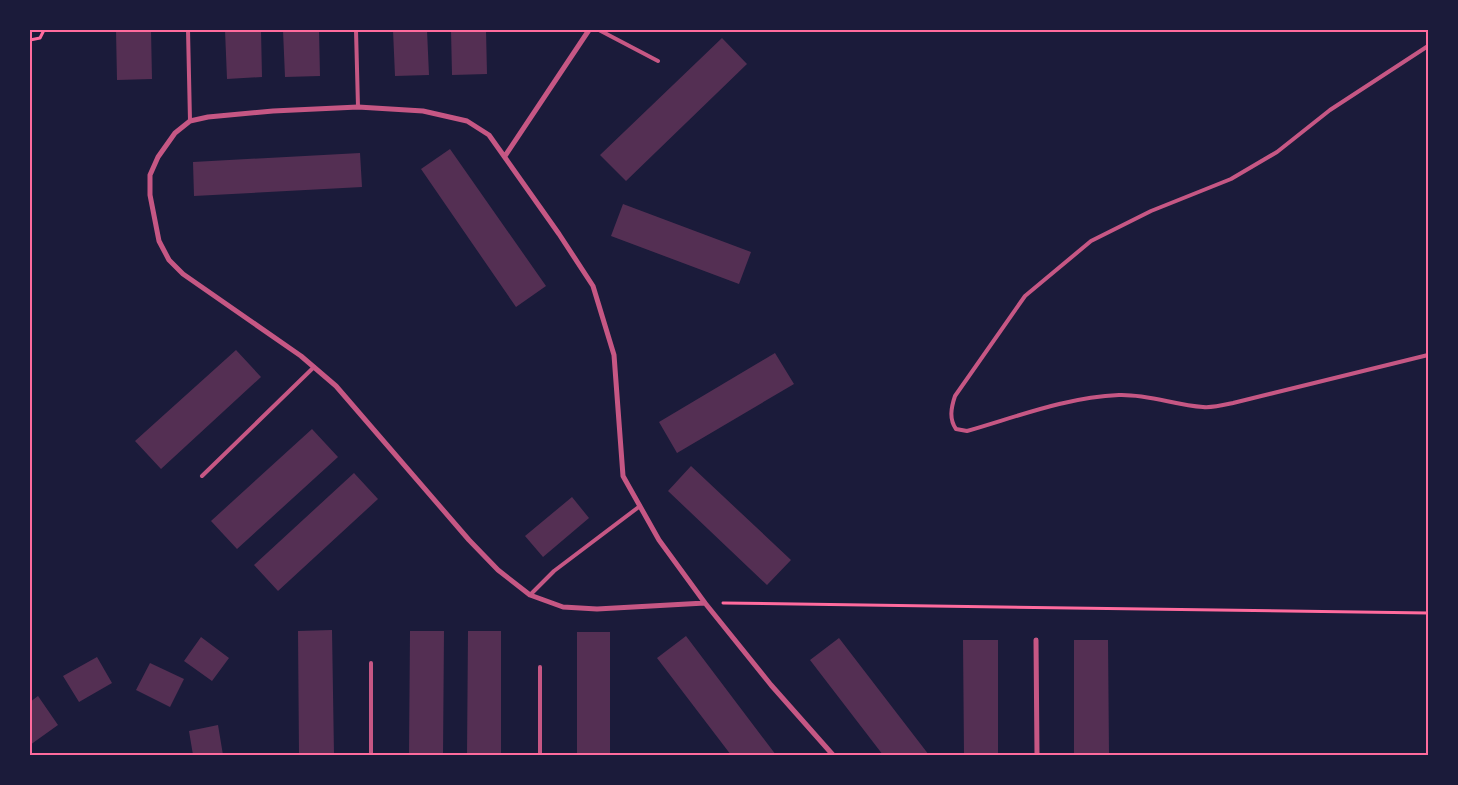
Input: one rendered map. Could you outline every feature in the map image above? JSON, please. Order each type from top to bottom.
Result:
[{"type":"street","points":[[504,156],[589,30]]},
{"type":"street","points":[[705,603],[597,609],[563,607],[530,595],[498,570],[469,540],[336,386],[314,367],[183,274],[169,260],[159,241],[150,195],[150,175],[158,157],[175,133],[190,122],[208,117],[358,107],[423,111],[467,121],[489,135],[560,234],[593,286],[614,355],[623,476],[659,540],[705,603],[771,685],[833,755]]},
{"type":"street","points":[[1036,640],[1037,755]]},
{"type":"lane","points":[[188,30],[190,122]]},
{"type":"lane","points":[[356,30],[358,107]]},
{"type":"lane","points":[[599,30],[658,61]]},
{"type":"lane","points":[[1428,46],[1330,110],[1277,152],[1231,179],[1151,211],[1092,241],[1025,296],[955,396],[951,407],[951,422],[956,429],[966,431],[1051,406],[1091,398],[1120,395],[1144,396],[1204,408],[1233,403],[1428,355]]},
{"type":"lane","points":[[202,476],[314,367]]},
{"type":"lane","points":[[530,595],[554,571],[640,506]]},
{"type":"lane","points":[[371,663],[371,755]]},
{"type":"lane","points":[[540,667],[540,755]]},
{"type":"path","points":[[30,40],[40,38],[44,30]]},
{"type":"path","points":[[705,603],[1428,613]]},
{"type":"building","points":[[116,30],[151,30],[152,79],[117,80]]},
{"type":"building","points":[[225,30],[261,30],[262,77],[227,79]]},
{"type":"building","points":[[283,30],[319,30],[320,76],[285,77]]},
{"type":"building","points":[[393,30],[427,30],[429,75],[395,76]]},
{"type":"building","points":[[451,30],[486,30],[487,74],[452,75]]},
{"type":"building","points":[[722,38],[747,64],[626,181],[600,155]]},
{"type":"building","points":[[450,149],[546,286],[516,307],[421,169]]},
{"type":"building","points":[[360,153],[362,187],[194,196],[193,162]]},
{"type":"building","points":[[623,204],[751,252],[739,284],[611,236]]},
{"type":"building","points":[[236,350],[261,377],[161,469],[135,441]]},
{"type":"building","points":[[775,353],[794,384],[677,453],[659,422]]},
{"type":"building","points":[[312,429],[338,457],[237,549],[211,521]]},
{"type":"building","points":[[691,466],[791,560],[767,585],[668,491]]},
{"type":"building","points":[[354,473],[378,499],[278,591],[254,565]]},
{"type":"building","points":[[572,497],[589,518],[543,557],[525,536]]},
{"type":"building","points":[[332,630],[334,755],[299,755],[298,631]]},
{"type":"building","points":[[410,631],[444,631],[443,755],[409,755]]},
{"type":"building","points":[[468,631],[501,631],[501,755],[467,755]]},
{"type":"building","points":[[577,632],[610,632],[610,755],[577,755]]},
{"type":"building","points":[[686,636],[776,755],[731,755],[657,658]]},
{"type":"building","points":[[201,637],[229,658],[212,681],[184,661]]},
{"type":"building","points":[[839,638],[929,755],[883,755],[810,660]]},
{"type":"building","points":[[963,640],[998,640],[998,755],[964,755]]},
{"type":"building","points":[[1074,640],[1108,640],[1109,755],[1074,755]]},
{"type":"building","points":[[97,657],[112,683],[79,702],[63,676]]},
{"type":"building","points":[[150,663],[184,679],[170,707],[136,690]]},
{"type":"building","points":[[38,696],[58,725],[30,745],[30,702]]},
{"type":"building","points":[[218,725],[223,755],[193,755],[189,731]]}]
